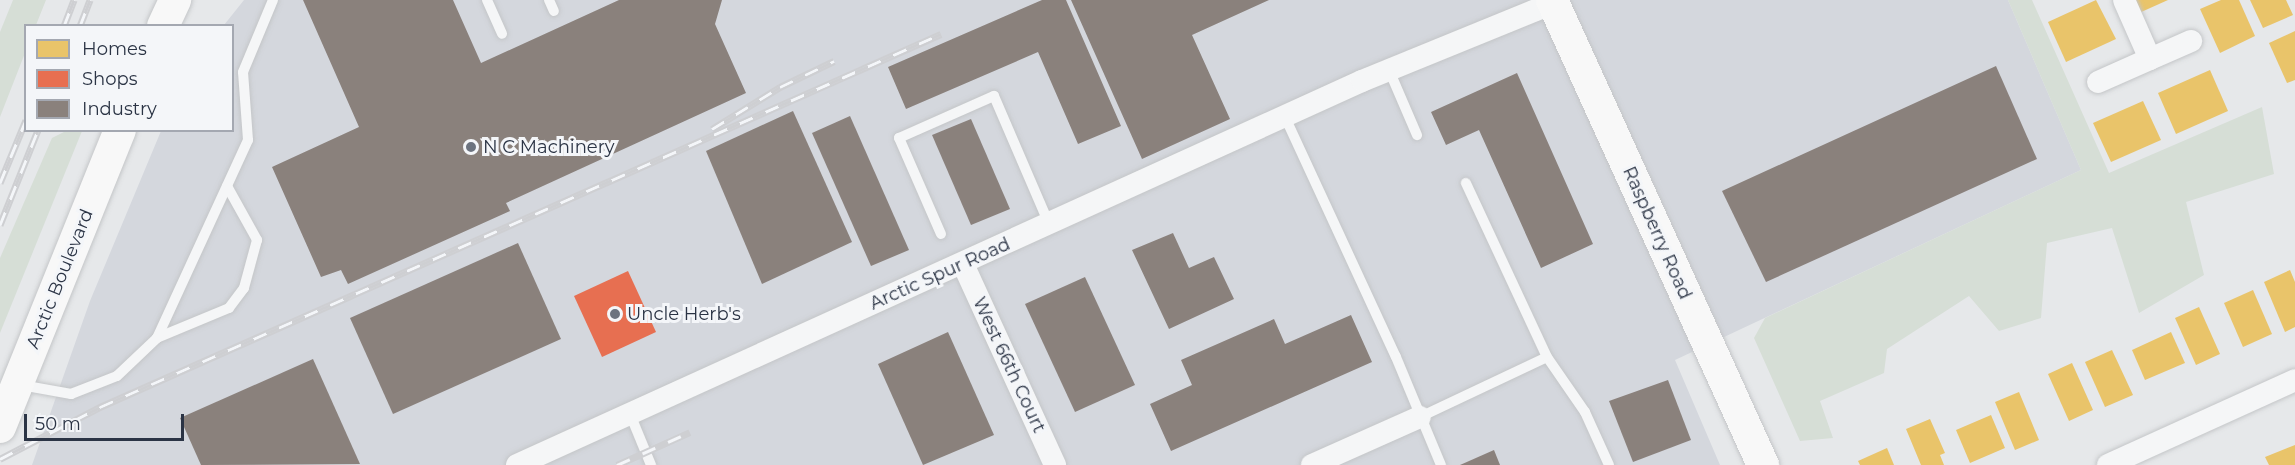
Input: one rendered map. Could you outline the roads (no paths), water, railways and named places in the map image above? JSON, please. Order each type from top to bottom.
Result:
[{"type":"main road","points":[[164,24],[175,0]]},
{"type":"main road","name":"Raspberry Road","points":[[1552,2],[1763,465]]},
{"type":"main road","name":"Arctic Boulevard","points":[[0,427],[119,132]]},
{"type":"street","points":[[2124,0],[2150,59]]},
{"type":"street","name":"Arctic Spur Road","points":[[517,465],[1362,81],[1552,2]]},
{"type":"street","points":[[2098,82],[2190,41]]},
{"type":"street","name":"West 66th Court","points":[[963,264],[1055,465]]},
{"type":"street","points":[[2109,465],[2295,380]]},
{"type":"street","points":[[1312,465],[1420,417]]},
{"type":"lane","points":[[157,338],[248,140],[243,72],[273,0]]},
{"type":"lane","points":[[487,0],[502,33]]},
{"type":"lane","points":[[549,0],[554,11]]},
{"type":"lane","points":[[1389,70],[1417,135]]},
{"type":"lane","points":[[940,234],[898,138],[994,96],[1049,225]]},
{"type":"lane","points":[[1285,117],[1396,357],[1441,465]]},
{"type":"lane","points":[[1466,183],[1547,357],[1585,412],[1609,465]]},
{"type":"lane","points":[[17,384],[71,394],[117,376],[157,338],[229,308],[244,288],[257,240],[227,186]]},
{"type":"lane","points":[[1420,417],[1547,357]]},
{"type":"lane","points":[[630,414],[651,465]]},
{"type":"railway","points":[[65,24],[74,0]]},
{"type":"railway","points":[[81,24],[90,0]]},
{"type":"railway","points":[[0,459],[100,407],[941,34]]},
{"type":"railway","points":[[712,129],[780,87],[834,61]]},
{"type":"railway","points":[[0,183],[24,125]]},
{"type":"railway","points":[[0,225],[37,132]]},
{"type":"railway","points":[[617,465],[690,432]]},
{"type":"place","name":"N C Machinery","points":[[471,147]]},
{"type":"place","name":"Uncle Herb's","points":[[615,314]]}]
